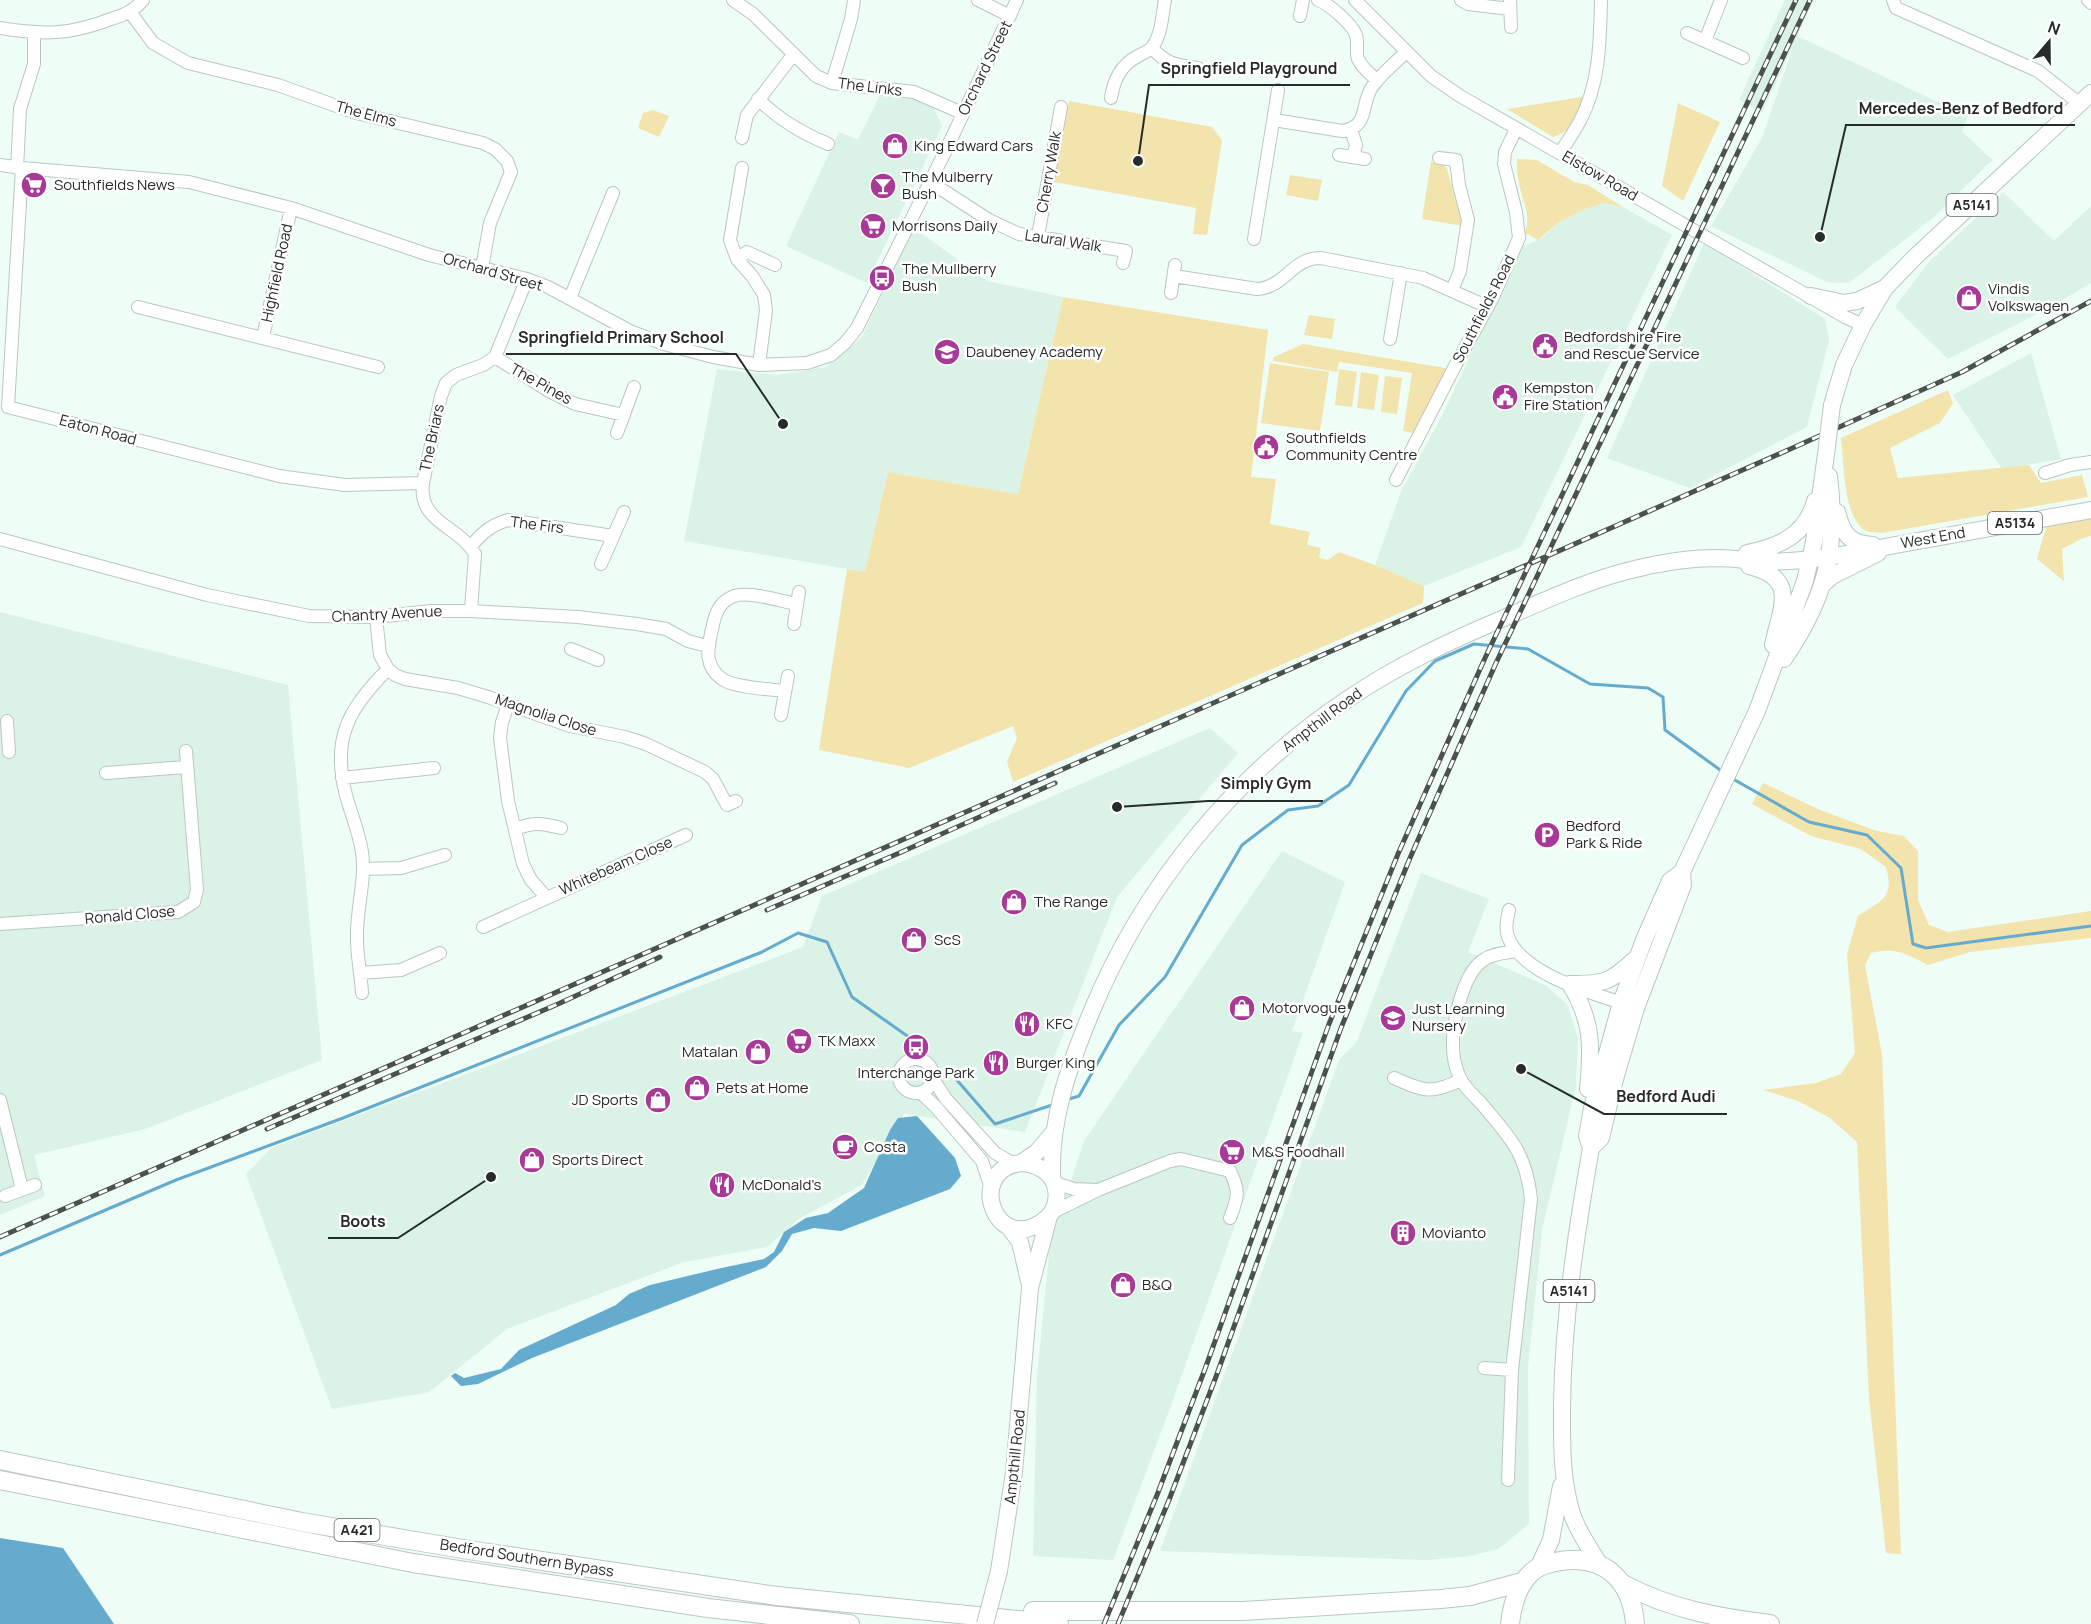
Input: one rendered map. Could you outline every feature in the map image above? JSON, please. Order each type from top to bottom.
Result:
[{"type":"highway","name":"Bedford Southern Bypass","points":[[0,1460],[302,1522],[487,1552],[777,1596],[1059,1624]]},
{"type":"highway","name":"Bedford Southern Bypass","points":[[0,1480],[464,1572],[708,1608],[850,1624]]},
{"type":"highway","points":[[1510,1624],[1512,1608],[1522,1582],[1538,1568],[1553,1562],[1571,1559],[1587,1560],[1600,1565],[1625,1585],[1650,1598],[1706,1614],[1770,1624]]},
{"type":"highway","points":[[777,1596],[1036,1611],[1243,1611],[1470,1596],[1522,1582]]},
{"type":"highway","points":[[1625,1585],[1632,1602],[1635,1624]]},
{"type":"main road","name":"A5141","points":[[1591,1148],[1600,1138],[1615,1079],[1637,958],[1670,881],[1682,872],[1738,754],[1805,581],[1811,559],[1832,405],[1844,365],[1863,325],[1885,288],[1915,257],[2086,98]]},
{"type":"main road","points":[[1811,296],[1844,303],[1857,301],[1885,288]]},
{"type":"main road","points":[[1767,684],[1810,615],[1823,584],[1832,533],[1826,454]]},
{"type":"main road","name":"Ampthill Road","points":[[1053,1180],[1053,1133],[1060,1103],[1085,1026],[1107,976],[1163,880],[1212,818],[1253,775],[1328,713],[1370,685],[1481,628],[1611,575],[1672,561],[1717,558],[1769,549],[1790,538],[1812,511],[1826,454]]},
{"type":"main road","points":[[1830,488],[1844,532],[1858,544],[1892,546]]},
{"type":"main road","name":"West End","points":[[1811,559],[2091,510]]},
{"type":"main road","points":[[1823,584],[1832,576],[1892,546]]},
{"type":"main road","points":[[1717,558],[1766,571],[1780,582],[1783,598],[1767,684]]},
{"type":"main road","name":"Ampthill Road","points":[[1717,558],[1782,561],[1811,559]]},
{"type":"main road","name":"A5141","points":[[1538,1568],[1551,1540],[1563,1475],[1563,1364],[1569,1291],[1591,1148],[1587,1136],[1592,1108],[1629,1005],[1683,885],[1682,872]]},
{"type":"main road","points":[[1570,984],[1590,984],[1611,980],[1637,958]]},
{"type":"main road","points":[[1570,984],[1581,1001],[1589,1027],[1591,1058],[1587,1097],[1592,1108]]},
{"type":"main road","points":[[1017,1163],[1029,1163],[1040,1167],[1053,1180],[1057,1198],[1050,1215],[1030,1227],[1009,1227],[998,1220],[991,1207],[991,1188],[1002,1171],[1037,1152],[1053,1133]]},
{"type":"main road","name":"Ampthill Road","points":[[986,1624],[999,1571],[1014,1472],[1030,1288],[1050,1215]]},
{"type":"main road","name":"Ampthill Road","points":[[1009,1227],[1020,1242],[1030,1288]]},
{"type":"main road","name":"A5141","points":[[1563,1475],[1578,1528],[1600,1565]]},
{"type":"street","points":[[0,28],[34,33],[75,31],[130,12],[143,0]]},
{"type":"street","points":[[832,83],[851,19],[854,0]]},
{"type":"street","points":[[978,0],[1010,16]]},
{"type":"street","name":"Orchard Street","points":[[0,165],[189,182],[291,208],[429,255],[526,279],[570,298],[630,331],[664,344],[713,357],[759,365],[807,363],[831,355],[845,344],[857,328],[1017,0]]},
{"type":"street","points":[[1111,98],[1114,83],[1121,69],[1135,57],[1152,48],[1159,35],[1165,0]]},
{"type":"street","points":[[1300,16],[1303,0]]},
{"type":"street","points":[[1318,0],[1327,4],[1355,33],[1358,43],[1356,56],[1362,67],[1377,80]]},
{"type":"street","name":"Elstow Road","points":[[1355,0],[1431,76],[1460,96],[1845,317],[1863,325]]},
{"type":"street","points":[[1461,0],[1468,4],[1510,4],[1511,27]]},
{"type":"street","points":[[1560,153],[1581,120],[1596,75],[1600,47],[1601,0]]},
{"type":"street","points":[[1705,41],[1721,0]]},
{"type":"street","name":"The Links","points":[[737,1],[816,76],[832,83],[914,92],[962,113]]},
{"type":"street","points":[[1895,4],[2038,71],[2086,98]]},
{"type":"street","name":"The Elms","points":[[130,12],[153,43],[188,63],[278,85],[356,113],[483,143],[495,149],[507,161],[511,172],[490,224],[482,268]]},
{"type":"street","points":[[19,168],[20,109],[34,64],[34,33]]},
{"type":"street","points":[[1687,33],[1743,58]]},
{"type":"street","points":[[1152,48],[1172,65],[1198,68]]},
{"type":"street","points":[[1274,120],[1342,131],[1351,130],[1359,123],[1370,91],[1377,80],[1406,52]]},
{"type":"street","points":[[742,138],[747,115],[793,55]]},
{"type":"street","points":[[1254,239],[1278,90]]},
{"type":"street","points":[[758,99],[778,118],[828,144]]},
{"type":"street","name":"Cherry Walk","points":[[1038,236],[1061,107]]},
{"type":"street","name":"Southfields Road","points":[[1396,480],[1488,307],[1519,238],[1516,212],[1504,164],[1505,152],[1516,129]]},
{"type":"street","points":[[1339,155],[1359,158],[1351,130]]},
{"type":"street","points":[[1439,158],[1456,160],[1459,185],[1468,220],[1460,271],[1452,290]]},
{"type":"street","name":"Eaton Road","points":[[19,168],[8,406],[279,476],[345,485],[423,483]]},
{"type":"street","points":[[742,168],[730,240],[737,259],[752,276],[764,295],[766,310],[759,365]]},
{"type":"street","name":"Laural Walk","points":[[930,182],[1004,229],[1019,234],[1126,251],[1123,262]]},
{"type":"street","points":[[570,298],[613,193]]},
{"type":"street","name":"Highfield Road","points":[[263,337],[291,208]]},
{"type":"street","points":[[737,259],[747,252],[775,265]]},
{"type":"street","points":[[1171,293],[1175,270],[1257,290],[1278,284],[1299,263],[1309,258],[1321,258],[1423,278],[1488,307]]},
{"type":"street","points":[[1390,339],[1401,273]]},
{"type":"street","points":[[495,357],[526,279]]},
{"type":"street","name":"Highfield Road","points":[[138,307],[378,367]]},
{"type":"street","name":"The Briars","points":[[471,546],[428,513],[421,495],[441,396],[446,383],[456,375],[483,365],[495,357]]},
{"type":"street","name":"The Pines","points":[[495,357],[549,391],[576,404],[624,415]]},
{"type":"street","points":[[617,433],[634,387]]},
{"type":"street","points":[[2045,473],[2070,465],[2091,462]]},
{"type":"street","points":[[601,564],[624,512]]},
{"type":"street","name":"The Firs","points":[[471,546],[489,527],[508,520],[613,536]]},
{"type":"street","name":"Chantry Avenue","points":[[0,539],[207,595],[309,616],[376,617],[431,611],[471,611],[578,617],[666,629],[688,641],[707,646]]},
{"type":"street","points":[[471,546],[476,564],[471,593],[471,611]]},
{"type":"street","points":[[785,691],[724,681],[715,673],[709,662],[707,646],[714,617],[719,607],[726,600],[736,596],[798,598],[794,624]]},
{"type":"street","points":[[362,993],[357,937],[363,869],[362,853],[342,778],[341,745],[350,715],[368,688],[388,669],[380,655],[376,617]]},
{"type":"street","points":[[572,649],[598,660]]},
{"type":"street","name":"Magnolia Close","points":[[388,669],[405,679],[458,688],[570,726],[625,737],[646,744],[705,772],[713,779],[728,805],[736,801]]},
{"type":"street","points":[[781,715],[788,676]]},
{"type":"street","name":"Whitebeam Close","points":[[507,705],[501,722],[500,738],[508,801],[523,864],[531,880],[546,897]]},
{"type":"street","points":[[7,721],[4,737],[9,752]]},
{"type":"street","name":"Ronald Close","points":[[0,924],[178,912],[194,902],[197,890],[186,751]]},
{"type":"street","points":[[106,773],[186,767]]},
{"type":"street","points":[[342,778],[418,775],[434,768]]},
{"type":"street","points":[[515,829],[541,823],[561,828]]},
{"type":"street","name":"Whitebeam Close","points":[[483,927],[686,835]]},
{"type":"street","points":[[363,869],[401,868],[445,855]]},
{"type":"street","points":[[1509,910],[1506,923],[1508,936],[1516,951],[1528,964],[1547,975],[1629,1005]]},
{"type":"street","points":[[1508,1480],[1512,1370],[1531,1199],[1528,1174],[1519,1152],[1505,1132],[1461,1080],[1453,1047],[1456,1018],[1464,988],[1473,969],[1483,959],[1516,951]]},
{"type":"street","points":[[361,973],[401,970],[440,953]]},
{"type":"street","points":[[921,1093],[929,1088],[933,1079],[933,1069],[927,1062],[917,1059],[904,1064],[899,1072],[900,1082],[911,1092],[921,1093],[935,1106],[982,1161],[991,1188]]},
{"type":"street","points":[[1394,1078],[1429,1090],[1441,1090],[1461,1080]]},
{"type":"street","points":[[933,1079],[946,1099],[995,1153],[1017,1163]]},
{"type":"street","points":[[0,1100],[22,1189]]},
{"type":"street","points":[[1050,1215],[1098,1191],[1170,1161],[1181,1159],[1230,1171],[1237,1184],[1238,1200],[1230,1218]]},
{"type":"street","points":[[1053,1180],[1074,1189],[1098,1191]]},
{"type":"street","points":[[5,1196],[35,1185]]},
{"type":"street","points":[[1484,1368],[1512,1370]]},
{"type":"shaded area","points":[[1785,0],[1814,0],[1797,36],[1968,116],[1962,131],[1992,160],[1934,217],[1849,283],[1827,282],[1711,226],[1762,138],[1794,44],[1762,112],[1739,100]]},
{"type":"shaded area","points":[[881,93],[919,100],[933,107],[942,126],[867,283],[786,246],[839,132],[858,140]]},
{"type":"shaded area","points":[[1587,96],[1571,126],[1553,137],[1507,109]]},
{"type":"shaded area","points":[[1069,101],[1212,127],[1222,140],[1207,235],[1193,234],[1196,208],[1054,182]]},
{"type":"shaded area","points":[[1678,103],[1720,122],[1683,201],[1662,186]]},
{"type":"shaded area","points":[[653,110],[669,116],[659,137],[638,128],[643,113]]},
{"type":"shaded area","points":[[1517,159],[1537,160],[1574,182],[1588,185],[1623,207],[1604,203],[1585,209],[1559,222],[1538,240],[1525,233],[1527,214],[1518,181]]},
{"type":"shaded area","points":[[1431,162],[1443,165],[1447,169],[1463,226],[1422,219]]},
{"type":"shaded area","points":[[1290,175],[1322,180],[1318,201],[1286,195]]},
{"type":"shaded area","points":[[2003,192],[2054,241],[2091,206],[2091,283],[2045,310],[1948,359],[1895,307],[1928,263]]},
{"type":"shaded area","points":[[1604,203],[1623,207],[1672,235],[1521,547],[1424,586],[1375,565],[1402,489],[1442,416],[1520,248],[1542,238],[1559,222],[1585,209]]},
{"type":"shaded area","points":[[914,228],[987,281],[1063,297],[1018,494],[888,472],[865,572],[684,541],[717,369],[777,375],[826,367],[862,337]]},
{"type":"shaded area","points":[[1704,243],[1825,319],[1829,340],[1807,427],[1690,488],[1607,458]]},
{"type":"shaded area","points":[[1063,297],[1268,330],[1251,477],[1276,479],[1270,524],[1310,532],[1307,545],[1321,548],[1319,558],[1328,560],[1339,552],[1424,586],[1423,603],[1013,782],[1007,762],[1017,738],[1013,726],[909,768],[819,750],[847,569],[865,572],[888,472],[1018,494]]},
{"type":"shaded area","points":[[1309,315],[1335,319],[1332,339],[1304,335]]},
{"type":"shaded area","points":[[1303,344],[1451,369],[1418,434],[1403,431],[1412,373],[1339,362],[1337,372],[1273,361],[1274,357]]},
{"type":"shaded area","points":[[2031,353],[2061,459],[2002,469],[1953,395]]},
{"type":"shaded area","points":[[1270,363],[1329,372],[1320,431],[1261,423]]},
{"type":"shaded area","points":[[1339,369],[1357,372],[1352,407],[1335,405]]},
{"type":"shaded area","points":[[1361,372],[1379,375],[1374,410],[1357,408]]},
{"type":"shaded area","points":[[1385,376],[1402,378],[1397,414],[1381,412]]},
{"type":"shaded area","points":[[1948,390],[1953,403],[1940,423],[1890,448],[1898,478],[2029,465],[2041,483],[2082,475],[2088,497],[1882,533],[1863,529],[1856,521],[1848,500],[1841,438]]},
{"type":"shaded area","points":[[2091,518],[2091,536],[2062,549],[2064,581],[2037,559],[2046,527]]},
{"type":"shaded area","points":[[0,612],[288,685],[322,1060],[145,1129],[34,1155],[45,1196],[0,1215]]},
{"type":"shaded area","points":[[1210,728],[1238,753],[1117,897],[1025,1132],[904,1114],[862,1185],[800,1218],[767,1247],[684,1262],[507,1329],[429,1392],[332,1409],[246,1174],[271,1148],[803,947],[822,896]]},
{"type":"shaded area","points":[[1763,783],[1820,810],[1877,831],[1904,836],[1918,851],[1918,900],[1929,925],[1948,932],[2091,911],[2091,938],[1970,952],[1928,965],[1901,953],[1880,951],[1871,953],[1865,965],[1882,1055],[1901,1554],[1886,1553],[1869,1398],[1857,1142],[1830,1118],[1798,1101],[1763,1090],[1816,1083],[1841,1074],[1855,1053],[1847,954],[1858,916],[1884,897],[1889,886],[1888,878],[1886,867],[1861,849],[1811,836],[1752,804]]},
{"type":"shaded area","points":[[1282,851],[1345,882],[1292,1031],[1303,1033],[1173,1400],[1113,1560],[1033,1556],[1037,1377],[1050,1244],[1084,1141]]},
{"type":"shaded area","points":[[1421,873],[1489,899],[1468,952],[1545,985],[1567,1004],[1578,1038],[1576,1086],[1542,1230],[1528,1368],[1529,1524],[1498,1549],[1470,1556],[1427,1560],[1160,1551],[1339,1060],[1357,1041]]},
{"type":"water","points":[[917,1116],[955,1158],[961,1176],[950,1189],[841,1231],[814,1228],[792,1234],[782,1251],[766,1267],[532,1358],[478,1384],[461,1386],[451,1376],[455,1373],[464,1378],[501,1369],[519,1350],[616,1305],[629,1294],[650,1285],[764,1259],[774,1252],[784,1232],[806,1218],[828,1213],[864,1188],[890,1130],[898,1118]]},
{"type":"water","points":[[0,1538],[63,1548],[114,1624],[0,1624]]},
{"type":"waterway","points":[[1066,1100],[1079,1096],[1119,1025],[1165,977],[1242,845],[1288,810],[1318,806],[1349,785],[1406,691],[1435,661],[1474,644],[1528,649],[1590,684],[1648,688],[1663,697],[1665,730],[1723,772]]},
{"type":"waterway","points":[[1733,779],[1809,822],[1867,835],[1901,868],[1913,944],[1926,948],[2091,926]]},
{"type":"waterway","points":[[0,1255],[176,1180],[343,1118],[762,952],[798,933],[827,942],[852,997],[913,1040]]},
{"type":"waterway","points":[[956,1079],[995,1124],[1055,1104]]},
{"type":"railway","points":[[1104,1624],[1205,1369],[1329,1024],[1398,854],[1485,658],[1796,0]]},
{"type":"railway","points":[[1118,1624],[1217,1374],[1341,1028],[1410,858],[1496,663],[1810,0]]},
{"type":"railway","points":[[0,1237],[1788,450],[1962,372],[2091,301]]},
{"type":"railway","points":[[767,910],[1055,783]]},
{"type":"railway","points":[[267,1129],[558,1004],[660,957]]},
{"type":"place","name":"King Edward Cars","points":[[895,146]]},
{"type":"place","name":"Springfield Playground","points":[[1138,161]]},
{"type":"place","name":"Southfields News","points":[[34,185]]},
{"type":"place","name":"The Mulberry Bush","points":[[883,186]]},
{"type":"place","name":"Morrisons Daily","points":[[873,226]]},
{"type":"place","name":"Mercedes-Benz of Bedford","points":[[1820,237]]},
{"type":"place","name":"The Mullberry Bush","points":[[882,278]]},
{"type":"place","name":"Vindis Volkswagen","points":[[1969,298]]},
{"type":"place","name":"Bedfordshire Fire and Rescue Service","points":[[1545,346]]},
{"type":"place","name":"Daubeney Academy","points":[[947,352]]},
{"type":"place","name":"Kempston Fire Station","points":[[1505,397]]},
{"type":"place","name":"Springfield Primary School","points":[[783,424]]},
{"type":"place","name":"Southfields Community Centre","points":[[1266,447]]},
{"type":"place","name":"Simply Gym","points":[[1117,807]]},
{"type":"place","name":"Bedford Park & Ride","points":[[1547,835]]},
{"type":"place","name":"The Range","points":[[1014,902]]},
{"type":"place","name":"ScS","points":[[914,940]]},
{"type":"place","name":"Motorvogue","points":[[1242,1008]]},
{"type":"place","name":"Just Learning Nursery","points":[[1393,1018]]},
{"type":"place","name":"KFC","points":[[1027,1024]]},
{"type":"place","name":"TK Maxx","points":[[799,1041]]},
{"type":"place","name":"Interchange Park","points":[[916,1047]]},
{"type":"place","name":"Matalan","points":[[758,1052]]},
{"type":"place","name":"Burger King","points":[[996,1063]]},
{"type":"place","name":"Bedford Audi","points":[[1521,1069]]},
{"type":"place","name":"Pets at Home","points":[[697,1088]]},
{"type":"place","name":"JD Sports","points":[[658,1100]]},
{"type":"place","name":"Costa","points":[[845,1147]]},
{"type":"place","name":"M&S Foodhall","points":[[1232,1152]]},
{"type":"place","name":"Sports Direct","points":[[532,1160]]},
{"type":"place","name":"Boots","points":[[491,1177]]},
{"type":"place","name":"McDonald's","points":[[722,1185]]},
{"type":"place","name":"Movianto","points":[[1403,1233]]},
{"type":"place","name":"B&Q","points":[[1123,1285]]}]
